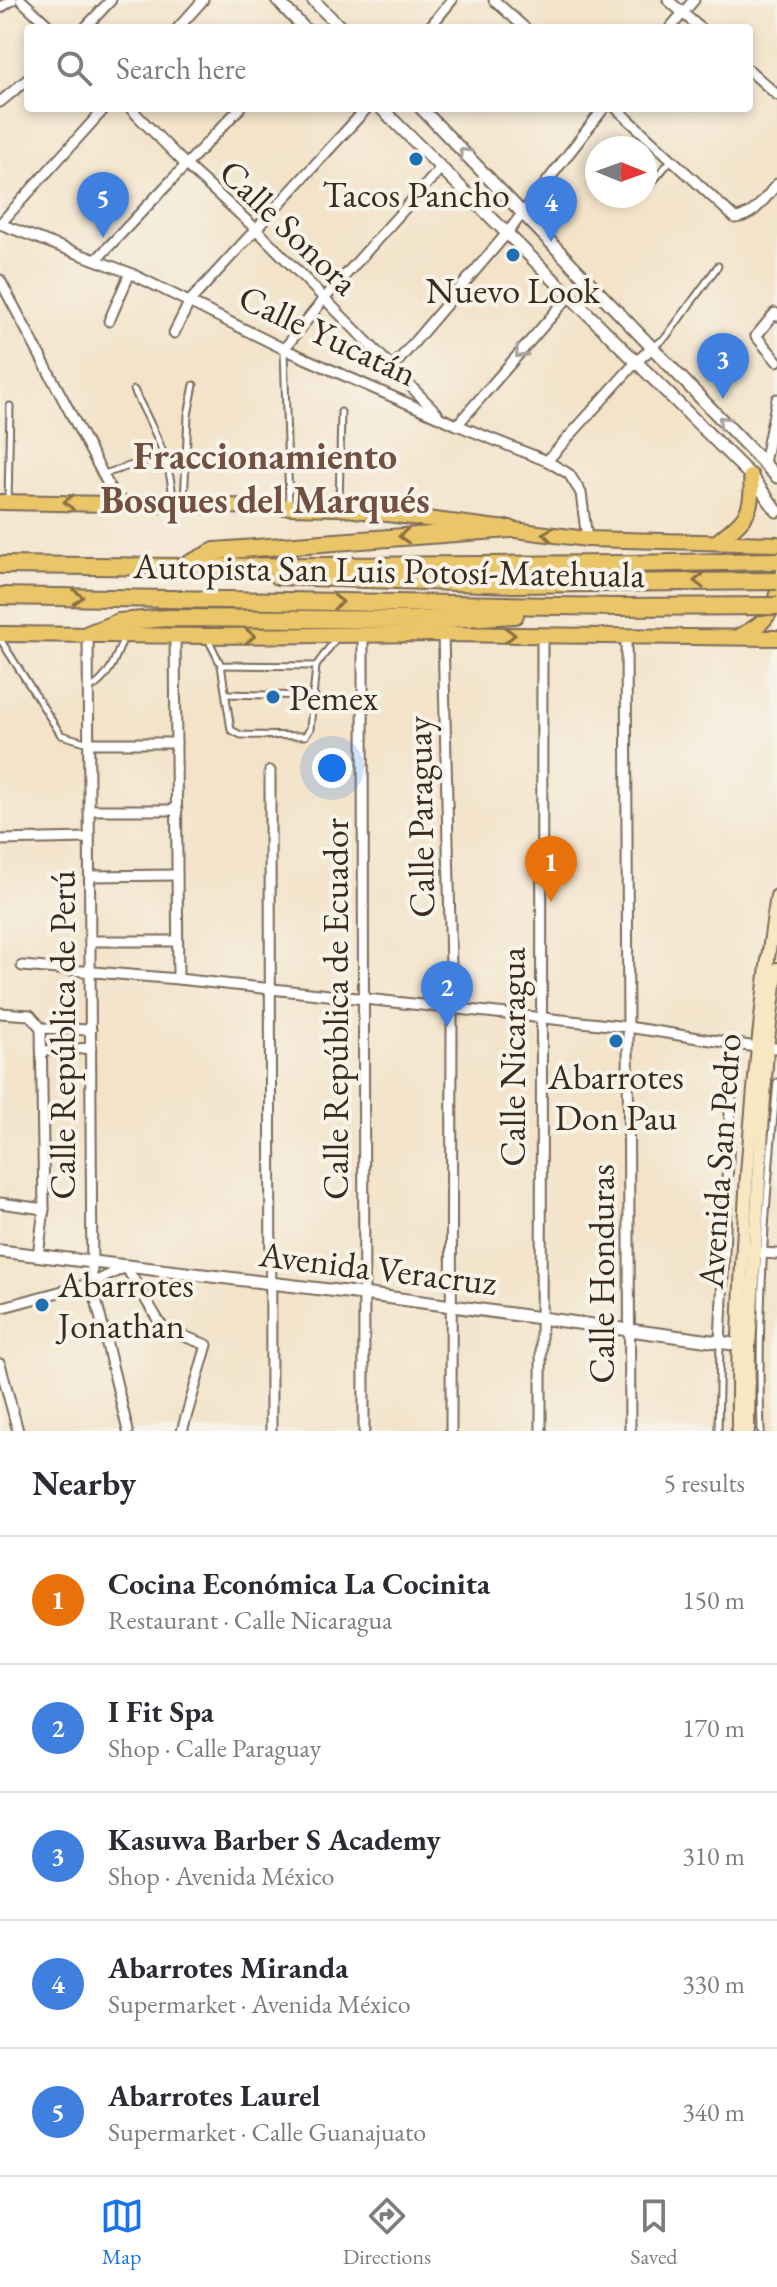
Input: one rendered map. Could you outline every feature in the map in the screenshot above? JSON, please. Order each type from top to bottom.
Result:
[{"type":"highway","points":[[192,567],[215,551],[510,529]]},
{"type":"highway","points":[[0,565],[192,567],[240,575],[424,574],[777,561]]},
{"type":"highway","points":[[424,574],[513,584],[777,583]]},
{"type":"highway","name":"Autopista San Luis Potosí-Matehuala","points":[[0,596],[616,607],[777,606]]},
{"type":"highway","points":[[88,634],[119,622],[167,618],[431,620],[616,607]]},
{"type":"main road","points":[[718,541],[749,512],[751,476]]},
{"type":"main road","points":[[4,502],[339,508],[587,539],[777,544]]},
{"type":"main road","points":[[745,542],[769,561],[777,583]]},
{"type":"main road","points":[[737,637],[765,620],[774,607],[777,594]]},
{"type":"main road","points":[[0,637],[88,634],[443,634],[777,638]]},
{"type":"main road","name":"Avenida San Pedro","points":[[738,1431],[743,1346],[765,1157],[767,1048],[762,986],[777,896]]},
{"type":"main road","name":"Avenida San Pedro","points":[[753,1252],[767,1048],[777,969]]},
{"type":"main road","name":"Avenida San Pedro","points":[[743,1346],[748,1431]]},
{"type":"street","points":[[0,8],[12,0]]},
{"type":"street","points":[[21,0],[47,24]]},
{"type":"street","points":[[89,24],[111,0]]},
{"type":"street","points":[[182,24],[203,0]]},
{"type":"street","points":[[277,0],[300,24]]},
{"type":"street","points":[[313,0],[337,24]]},
{"type":"street","points":[[432,24],[452,0]]},
{"type":"street","points":[[494,0],[521,24]]},
{"type":"street","points":[[668,0],[695,24]]},
{"type":"street","points":[[673,24],[694,0]]},
{"type":"street","points":[[753,74],[777,95]]},
{"type":"street","points":[[0,102],[24,82]]},
{"type":"street","points":[[0,224],[101,112]]},
{"type":"street","name":"Calle Sonora","points":[[134,112],[257,230],[442,418]]},
{"type":"street","points":[[96,260],[236,112]]},
{"type":"street","points":[[174,333],[190,301],[363,112]]},
{"type":"street","points":[[385,112],[751,476],[777,511]]},
{"type":"street","points":[[425,112],[777,477]]},
{"type":"street","points":[[393,367],[508,232],[601,112]]},
{"type":"street","points":[[620,112],[735,218],[754,212],[777,184]]},
{"type":"street","points":[[284,349],[323,300],[441,168]]},
{"type":"street","name":"Calle Yucatán","points":[[0,224],[130,273],[284,349],[547,461],[569,474],[581,493],[587,539]]},
{"type":"street","points":[[109,321],[130,273]]},
{"type":"street","points":[[0,280],[118,503]]},
{"type":"street","points":[[457,425],[571,294]]},
{"type":"street","points":[[777,316],[775,313],[756,336],[777,361]]},
{"type":"street","points":[[547,461],[652,348]]},
{"type":"street","points":[[764,463],[777,399]]},
{"type":"street","name":"Calle República de Perú","points":[[88,634],[92,1283],[128,1431]]},
{"type":"street","name":"Calle Paraguay","points":[[443,634],[452,1009],[451,1431]]},
{"type":"street","points":[[175,635],[178,979]]},
{"type":"street","name":"Calle República de Ecuador","points":[[363,635],[364,1431]]},
{"type":"street","name":"Calle Nicaragua","points":[[541,1431],[542,635]]},
{"type":"street","name":"Calle Honduras","points":[[626,636],[630,1431]]},
{"type":"street","points":[[89,743],[176,743]]},
{"type":"street","points":[[270,771],[271,1431]]},
{"type":"street","points":[[89,810],[177,810]]},
{"type":"street","points":[[0,840],[89,838]]},
{"type":"street","points":[[90,876],[177,875]]},
{"type":"street","points":[[90,941],[177,941]]},
{"type":"street","points":[[22,966],[178,979],[628,1027],[767,1048]]},
{"type":"street","points":[[0,1013],[30,1015],[41,1028],[44,1209],[38,1256]]},
{"type":"street","points":[[41,1028],[91,1030]]},
{"type":"street","points":[[720,1344],[733,1044]]},
{"type":"street","points":[[43,1051],[91,1048]]},
{"type":"street","points":[[0,1203],[44,1209]]},
{"type":"street","name":"Avenida Veracruz","points":[[0,1251],[270,1282],[743,1346]]},
{"type":"street","points":[[753,1252],[777,1254]]},
{"type":"street","points":[[0,1308],[92,1283],[126,1267],[163,1328],[207,1345],[182,1431]]},
{"type":"street","points":[[0,1364],[18,1431]]},
{"type":"lane","points":[[657,176],[671,159]]},
{"type":"lane","points":[[652,348],[666,337],[718,266]]},
{"type":"lane","points":[[284,349],[289,507]]},
{"type":"lane","points":[[179,504],[194,385]]},
{"type":"lane","points":[[134,390],[169,463],[179,504]]},
{"type":"lane","points":[[4,502],[10,406]]},
{"type":"lane","points":[[339,508],[341,412]]},
{"type":"lane","points":[[103,474],[145,461]]},
{"type":"lane","points":[[88,689],[98,684],[106,674],[124,634]]},
{"type":"lane","points":[[207,636],[221,665],[231,730],[241,735],[305,736],[310,729],[316,666],[339,635]]},
{"type":"lane","points":[[0,637],[61,735],[89,743]]},
{"type":"lane","points":[[221,665],[316,666]]},
{"type":"lane","points":[[226,694],[315,696]]},
{"type":"lane","points":[[765,1157],[777,1082]]},
{"type":"lane","points":[[753,1252],[761,1431]]},
{"type":"lane","points":[[718,1431],[720,1344]]},
{"type":"place","name":"Tacos Pancho","points":[[416,159]]},
{"type":"place","name":"Abarrotes Laurel","points":[[103,238]]},
{"type":"place","name":"Abarrotes Miranda","points":[[551,242]]},
{"type":"place","name":"Nuevo Look","points":[[513,255]]},
{"type":"place","name":"Kasuwa Barber S Academy","points":[[723,399]]},
{"type":"place","name":"Pemex","points":[[273,697]]},
{"type":"place","name":"Cocina Económica La Cocinita","points":[[551,902]]},
{"type":"place","name":"I Fit Spa","points":[[447,1027]]},
{"type":"place","name":"Abarrotes Don Pau","points":[[616,1041]]},
{"type":"place","name":"Abarrotes Jonathan","points":[[42,1305]]},
{"type":"district","name":"Fraccionamiento Bosques del Marqués","points":[[265,477]]}]
